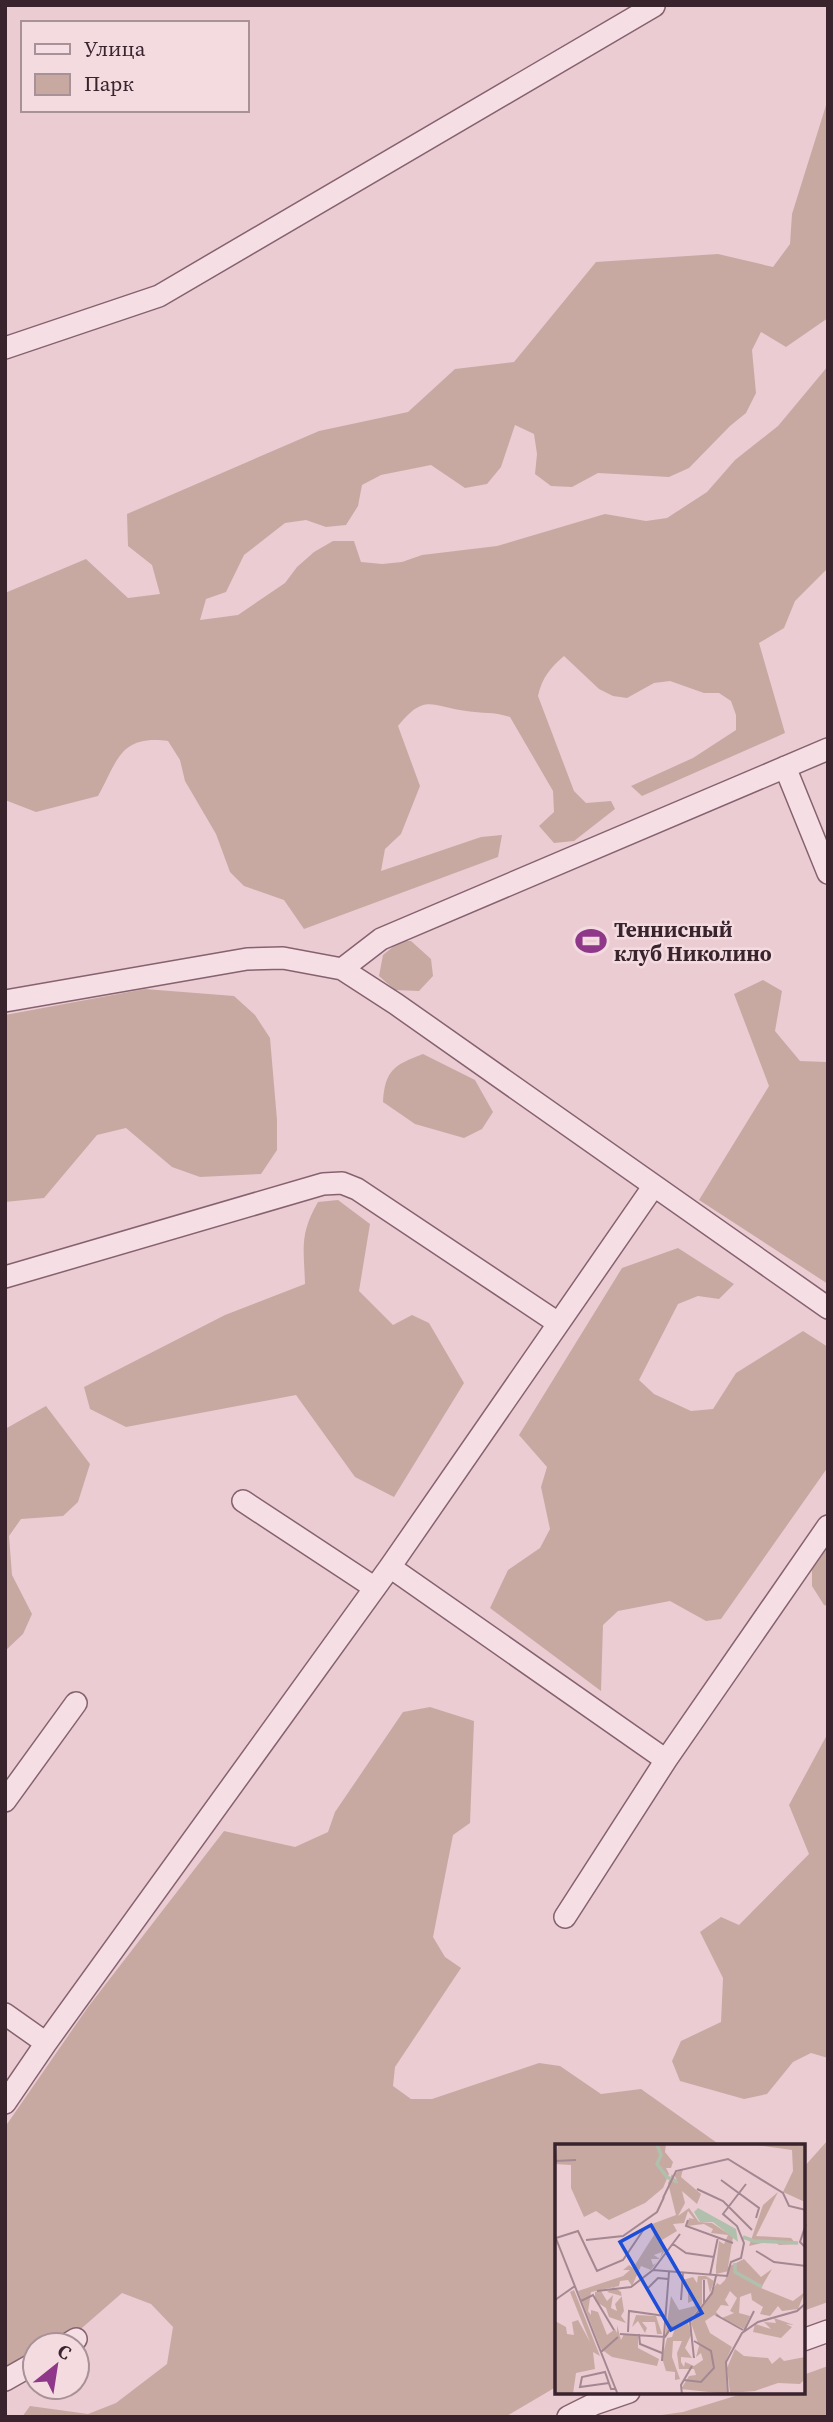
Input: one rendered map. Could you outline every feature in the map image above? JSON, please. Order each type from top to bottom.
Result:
[{"type":"street","points":[[5,348],[159,296],[654,6]]},
{"type":"street","points":[[342,969],[381,939],[828,749]]},
{"type":"street","points":[[785,767],[828,873]]},
{"type":"street","points":[[5,1001],[247,959],[283,958],[342,969],[396,1004],[828,1308]]},
{"type":"street","points":[[5,1277],[323,1184],[342,1184],[357,1189],[558,1323]]},
{"type":"street","points":[[5,2103],[390,1567],[653,1187]]},
{"type":"street","points":[[243,1501],[375,1588]]},
{"type":"street","points":[[565,1917],[666,1760],[828,1526]]},
{"type":"street","points":[[390,1567],[666,1760]]},
{"type":"street","points":[[5,1801],[76,1703]]},
{"type":"street","points":[[5,2014],[46,2043]]},
{"type":"street","points":[[805,2339],[828,2330]]},
{"type":"street","points":[[5,2380],[21,2371]]},
{"type":"street","points":[[568,2417],[623,2394]]},
{"type":"green space","points":[[828,99],[828,318],[786,347],[761,332],[752,350],[756,393],[746,413],[689,468],[669,477],[598,473],[572,487],[551,486],[535,474],[537,454],[534,434],[515,425],[501,467],[487,484],[465,488],[431,465],[381,475],[362,485],[358,506],[346,525],[326,527],[306,520],[285,523],[244,555],[226,592],[206,599],[200,620],[238,615],[285,583],[297,567],[314,552],[333,541],[354,541],[361,562],[382,564],[402,562],[422,555],[497,546],[605,514],[646,521],[667,518],[707,492],[735,460],[778,426],[828,366],[828,568],[795,601],[784,628],[759,643],[785,733],[642,796],[631,786],[693,758],[736,730],[736,715],[731,701],[719,693],[704,693],[670,681],[654,683],[627,698],[613,696],[599,689],[564,656],[547,674],[538,696],[574,791],[586,803],[611,801],[615,809],[574,841],[554,843],[539,826],[554,812],[553,791],[510,717],[422,705],[398,726],[420,786],[401,834],[385,849],[381,871],[481,837],[502,835],[498,857],[304,929],[284,900],[244,886],[230,872],[216,834],[185,781],[180,760],[168,741],[152,740],[130,746],[116,761],[98,796],[36,812],[5,800],[5,593],[86,559],[128,598],[160,594],[152,565],[128,546],[127,514],[319,431],[408,412],[455,369],[514,362],[596,262],[718,254],[773,267],[790,244],[792,214]]},
{"type":"green space","points":[[400,941],[411,941],[431,959],[433,976],[419,991],[395,990],[379,976],[383,955]]},
{"type":"green space","points":[[763,980],[782,991],[775,1031],[800,1061],[827,1062],[828,1065],[828,1284],[699,1200],[769,1086],[734,994]]},
{"type":"green space","points":[[145,989],[234,996],[255,1015],[270,1038],[277,1150],[261,1174],[200,1177],[172,1167],[126,1128],[97,1135],[44,1198],[5,1202],[5,1015]]},
{"type":"green space","points":[[423,1054],[475,1080],[493,1112],[482,1129],[464,1138],[415,1124],[383,1102],[386,1083],[393,1070]]},
{"type":"green space","points":[[338,1200],[370,1224],[359,1291],[393,1325],[412,1315],[429,1323],[464,1383],[394,1497],[355,1477],[296,1395],[126,1427],[90,1409],[84,1387],[225,1315],[305,1284],[304,1242],[308,1224],[318,1202]]},
{"type":"green space","points":[[678,1248],[734,1284],[719,1299],[698,1296],[678,1304],[639,1380],[654,1394],[691,1411],[713,1409],[736,1373],[803,1331],[828,1347],[828,1467],[721,1619],[706,1621],[670,1601],[618,1611],[603,1625],[601,1691],[490,1608],[508,1570],[540,1548],[550,1529],[541,1487],[547,1467],[519,1435],[622,1268]]},
{"type":"green space","points":[[46,1406],[90,1464],[78,1502],[63,1516],[21,1519],[9,1536],[12,1575],[32,1614],[23,1634],[5,1651],[5,1429]]},
{"type":"green space","points":[[828,1547],[828,1606],[824,1605],[812,1586],[812,1565]]},
{"type":"green space","points":[[430,1707],[474,1721],[470,1823],[453,1835],[433,1937],[445,1957],[461,1968],[395,2067],[393,2086],[411,2099],[432,2099],[539,2063],[560,2066],[601,2094],[641,2089],[719,2144],[555,2144],[555,2388],[505,2417],[22,2417],[30,2406],[88,2414],[116,2403],[167,2364],[173,2327],[151,2304],[122,2293],[78,2331],[21,2331],[21,2364],[5,2373],[5,2127],[88,2007],[224,1831],[295,1847],[328,1832],[335,1812],[403,1712]]},
{"type":"green space","points":[[828,1733],[828,2058],[811,2053],[793,2062],[767,2094],[744,2099],[680,2081],[672,2061],[681,2041],[721,2022],[723,1978],[700,1932],[721,1917],[739,1925],[809,1854],[789,1805]]},
{"type":"green space","points":[[828,2140],[828,2302],[805,2310],[805,2166]]},
{"type":"green space","points":[[828,2366],[828,2417],[647,2417],[683,2412],[742,2394],[805,2394],[805,2374]]},
{"type":"place","name":"Теннисный клуб Николино","points":[[591,941]]}]
